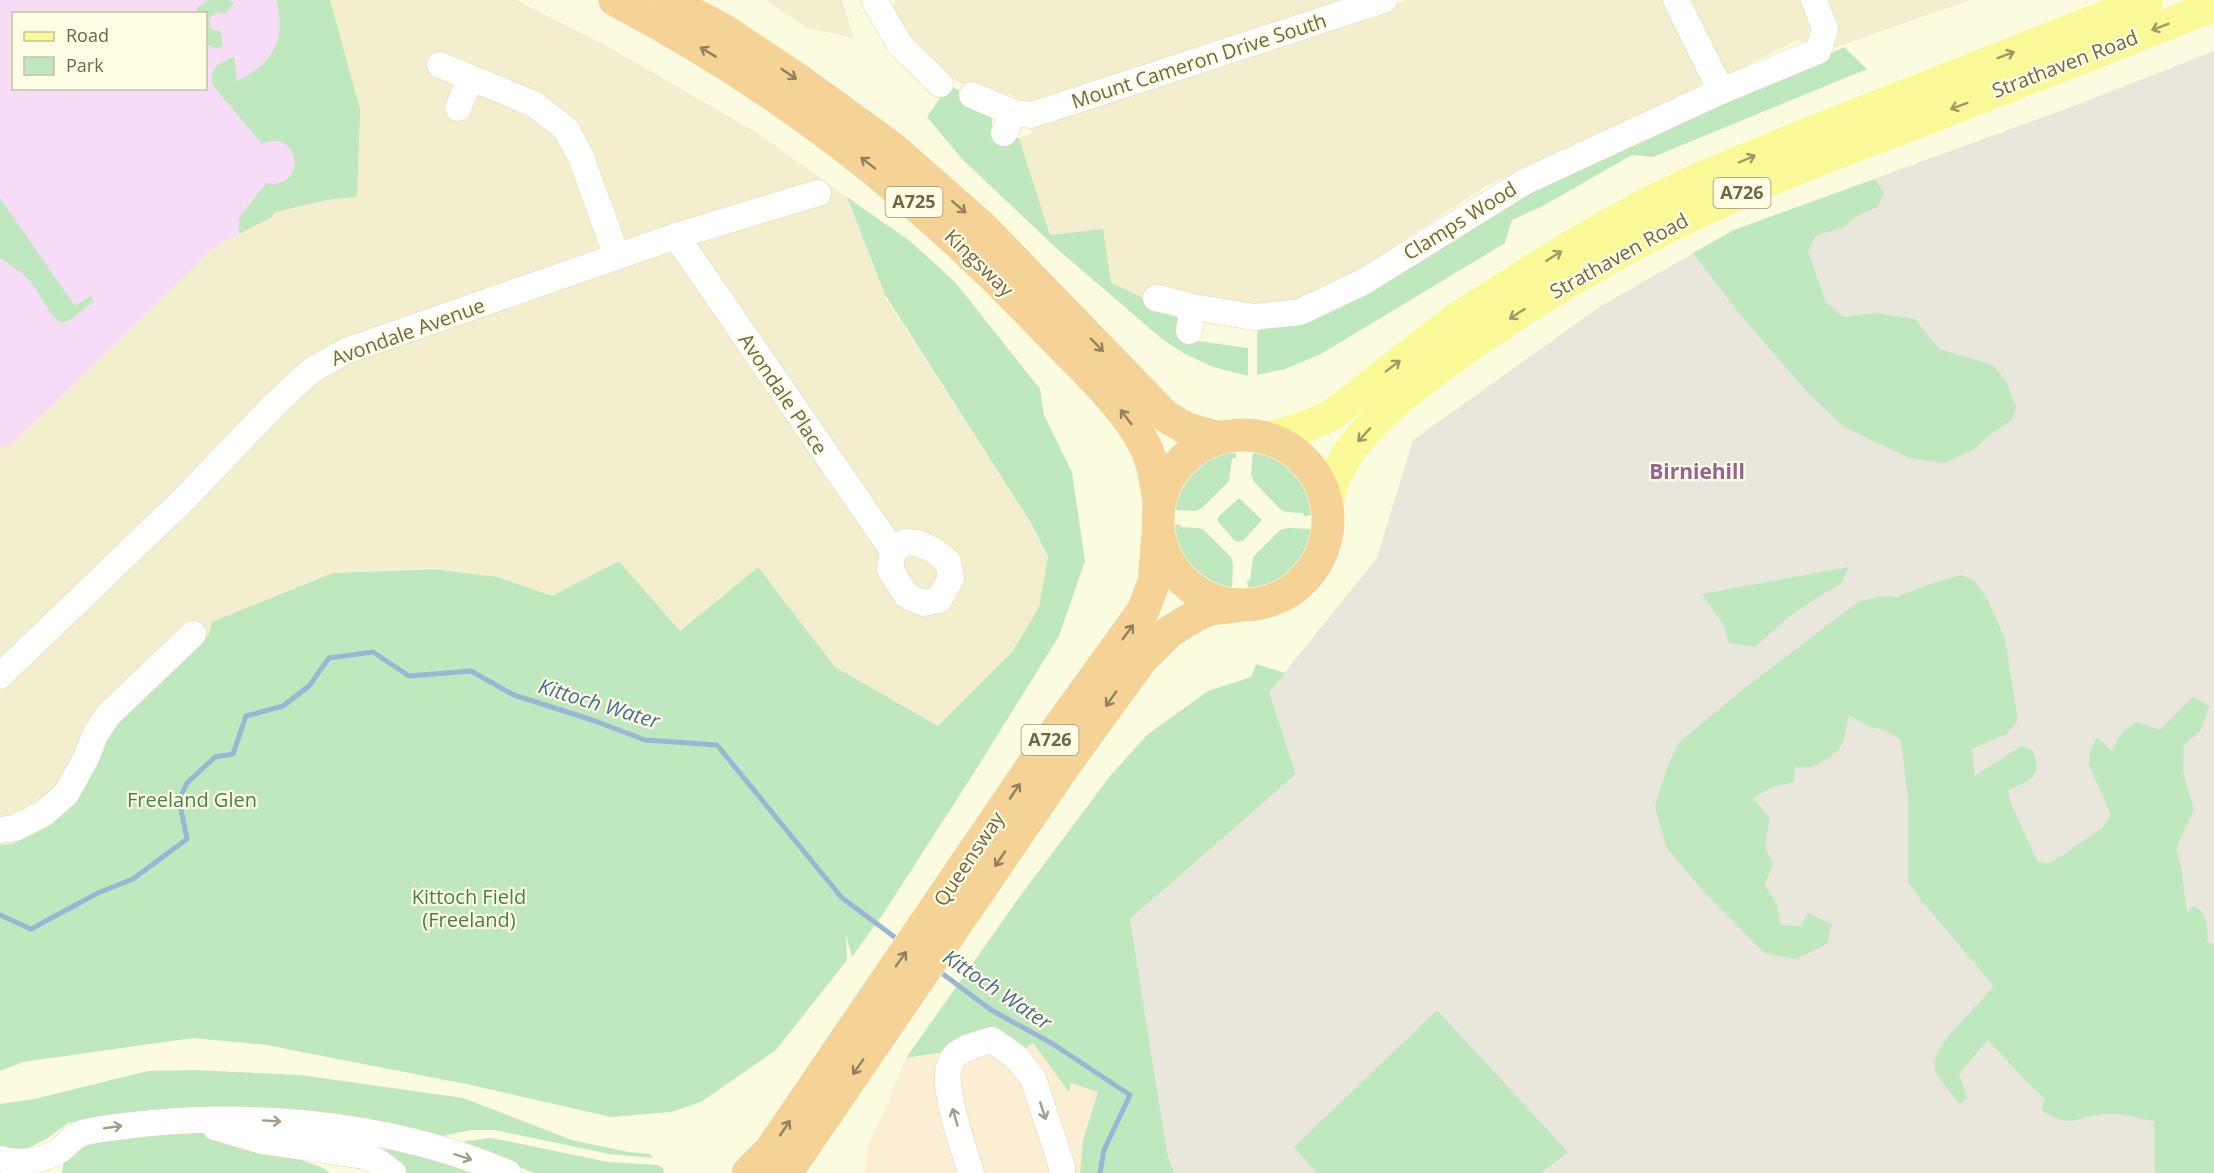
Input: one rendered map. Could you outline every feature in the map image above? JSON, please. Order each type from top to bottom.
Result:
[{"type":"highway","name":"Kingsway","points":[[615,0],[705,50],[785,102],[873,167],[956,239],[1020,302],[1124,412],[1146,446],[1154,468],[1159,518]]},
{"type":"highway","name":"Kingsway","points":[[668,0],[734,37],[800,81],[891,147],[984,229],[1164,415],[1186,429],[1219,438]]},
{"type":"highway","name":"A726","points":[[1244,434],[1268,438],[1285,446],[1306,463],[1322,486],[1327,504],[1328,526],[1318,560],[1303,581],[1282,596],[1270,601],[1236,606],[1209,599],[1185,583],[1167,561],[1159,518],[1167,481],[1180,462],[1198,447],[1219,438],[1244,434]]},
{"type":"highway","name":"Queensway","points":[[786,1173],[880,1013],[946,915],[1052,737],[1143,611],[1154,582],[1159,518]]},
{"type":"highway","name":"Queensway","points":[[946,915],[1154,645],[1168,632],[1197,615],[1210,609],[1236,606]]},
{"type":"highway","name":"Queensway","points":[[748,1173],[770,1151],[880,1013]]},
{"type":"main road","name":"Strathaven Road","points":[[1268,438],[1305,427],[1332,415],[1455,319],[1569,247],[1640,207],[1700,178],[1811,132],[2147,0]]},
{"type":"main road","name":"Strathaven Road","points":[[1327,504],[1331,481],[1346,457],[1357,442],[1389,409],[1474,343],[1553,291],[1614,256],[1761,184],[2214,6]]},
{"type":"street","points":[[874,0],[900,45],[940,84]]},
{"type":"street","name":"Mount Cameron Drive South","points":[[972,95],[1009,123],[1328,9],[1384,0]]},
{"type":"street","points":[[1676,0],[1721,91]]},
{"type":"street","name":"Clamps Wood","points":[[1156,297],[1191,319],[1254,317],[1300,312],[1363,282],[1524,182],[1721,91],[1818,51],[1825,29],[1814,0]]},
{"type":"street","points":[[440,65],[534,104],[566,129],[581,157],[617,257]]},
{"type":"street","points":[[458,108],[471,78]]},
{"type":"street","name":"Avondale Avenue","points":[[0,676],[185,498],[275,404],[312,370],[346,351],[676,236],[818,193]]},
{"type":"street","name":"Avondale Place","points":[[676,236],[806,428],[893,551]]},
{"type":"street","points":[[0,830],[15,828],[43,814],[66,794],[86,758],[95,735],[108,715],[192,634]]},
{"type":"street","points":[[971,1173],[947,1086],[951,1061],[964,1049],[992,1040],[1016,1058],[1033,1078],[1062,1173]]},
{"type":"street","points":[[192,1120],[262,1141],[364,1156],[377,1161],[393,1173]]},
{"type":"street","points":[[0,1159],[20,1162],[45,1157],[57,1161],[71,1139],[83,1132],[192,1120],[274,1120],[383,1136],[443,1150],[508,1173]]},
{"type":"street","points":[[291,1146],[335,1163],[346,1173]]},
{"type":"shaded area","points":[[0,0],[330,0],[360,116],[357,197],[332,199],[275,212],[272,217],[214,247],[15,441],[0,448]]},
{"type":"shaded area","points":[[330,0],[516,0],[616,51],[759,134],[847,197],[886,299],[1031,523],[1048,557],[1039,607],[1012,652],[938,726],[835,667],[758,567],[680,631],[619,561],[552,596],[498,577],[432,568],[333,573],[210,635],[113,724],[51,821],[13,844],[0,845],[0,448],[15,441],[214,247],[272,217],[275,212],[332,199],[357,196],[360,109]]},
{"type":"shaded area","points":[[765,0],[842,0],[854,38],[807,28]]},
{"type":"shaded area","points":[[895,0],[1396,0],[1398,3],[1407,0],[1970,0],[1834,48],[1798,40],[1687,95],[1486,186],[1333,287],[1301,300],[1263,309],[1148,287],[1144,299],[1111,283],[1050,235],[1019,138],[1032,133],[1012,94],[987,97],[948,76],[924,56],[892,9]]},
{"type":"shaded area","points":[[2214,51],[2214,1173],[1174,1173],[1167,1152],[1130,919],[1296,774],[1269,692],[1377,558],[1413,440],[1601,306],[1734,230],[2074,106]]},
{"type":"shaded area","points":[[1033,1043],[1069,1091],[1071,1083],[1098,1092],[1083,1140],[1080,1173],[864,1173],[868,1145],[906,1058]]},
{"type":"green space","points":[[208,0],[229,0],[234,3],[225,14],[216,12],[209,19],[211,29],[221,32],[223,47],[215,48],[207,44],[207,12],[196,12],[198,7]]},
{"type":"green space","points":[[276,0],[330,0],[360,109],[357,197],[332,199],[275,212],[272,217],[239,234],[239,218],[266,183],[279,183],[289,178],[294,160],[285,144],[275,141],[262,144],[214,87],[212,75],[219,64],[234,57],[237,81],[260,67],[268,58],[274,49],[280,27]]},
{"type":"green space","points":[[1844,47],[1867,69],[1653,157],[1632,155],[1541,207],[1512,220],[1505,243],[1321,354],[1285,369],[1257,375],[1257,333],[1260,326],[1507,200]]},
{"type":"green space","points":[[949,85],[973,99],[991,115],[996,137],[1019,138],[1050,235],[1103,229],[1111,283],[1176,313],[1183,323],[1183,339],[1248,348],[1248,376],[1213,367],[1185,354],[1162,339],[1056,248],[962,159],[927,117]]},
{"type":"green space","points":[[1875,179],[1884,193],[1877,207],[1857,216],[1842,228],[1816,235],[1808,251],[1826,303],[1843,317],[1876,313],[1915,319],[1939,349],[1993,365],[2006,381],[2016,407],[2012,420],[1992,433],[1973,450],[1944,463],[1909,458],[1844,427],[1808,393],[1742,317],[1693,253],[1734,230]]},
{"type":"green space","points":[[847,197],[910,241],[955,282],[1040,389],[1044,415],[1072,472],[1085,561],[1059,636],[977,768],[883,914],[852,957],[846,935],[847,960],[776,1050],[701,1102],[671,1112],[611,1117],[471,1085],[266,1045],[193,1038],[23,1062],[0,1071],[0,845],[13,844],[51,821],[113,724],[209,635],[212,622],[333,573],[435,569],[498,577],[552,596],[619,561],[680,631],[758,567],[835,667],[938,726],[1012,652],[1039,607],[1048,557],[1031,523],[885,295]]},
{"type":"green space","points":[[0,198],[75,306],[91,296],[94,301],[69,321],[59,322],[30,281],[0,258]]},
{"type":"green space","points":[[1224,450],[1236,451],[1236,458],[1232,458],[1229,481],[1202,508],[1195,511],[1171,510],[1177,488],[1188,472],[1203,459]]},
{"type":"green space","points":[[1253,450],[1276,459],[1294,472],[1306,490],[1312,515],[1304,516],[1303,513],[1285,512],[1254,482],[1251,475]]},
{"type":"green space","points":[[1239,498],[1262,520],[1244,540],[1239,542],[1234,540],[1217,520]]},
{"type":"green space","points":[[1180,524],[1181,527],[1204,530],[1231,557],[1232,589],[1209,581],[1190,568],[1183,559],[1174,538],[1172,525]]},
{"type":"green space","points":[[1312,529],[1304,553],[1291,571],[1282,577],[1261,587],[1248,589],[1247,581],[1250,580],[1253,557],[1280,530]]},
{"type":"green space","points":[[1849,567],[1841,583],[1792,614],[1755,647],[1729,643],[1723,624],[1702,594]]},
{"type":"green space","points":[[1961,575],[1975,581],[1988,600],[2005,639],[2018,720],[2007,734],[1972,749],[1975,776],[2021,746],[2033,751],[2036,760],[2035,773],[2028,781],[2008,790],[2011,804],[2038,862],[2051,863],[2102,828],[2111,815],[2089,765],[2090,751],[2097,737],[2112,751],[2123,731],[2137,722],[2160,730],[2193,697],[2210,706],[2200,731],[2184,745],[2183,771],[2194,810],[2176,848],[2187,912],[2194,906],[2199,909],[2205,917],[2207,942],[2214,945],[2214,1173],[2155,1173],[2154,1121],[2114,1114],[2069,1121],[2061,1120],[2041,1110],[2045,1099],[1988,1040],[1959,1073],[1967,1098],[1960,1104],[1943,1083],[1935,1070],[1935,1060],[1940,1049],[1993,985],[1920,899],[1908,881],[1908,798],[1901,740],[1887,731],[1867,726],[1849,715],[1842,743],[1835,753],[1815,765],[1795,767],[1794,782],[1770,788],[1753,798],[1770,818],[1765,846],[1773,864],[1765,885],[1777,904],[1781,925],[1801,926],[1808,913],[1832,924],[1827,944],[1796,959],[1764,953],[1704,892],[1666,847],[1655,806],[1667,767],[1679,742],[1746,687],[1859,601],[1884,596],[1897,597]]},
{"type":"green space","points":[[1256,664],[1285,673],[1269,692],[1296,774],[1130,919],[1167,1152],[1174,1173],[1080,1173],[1083,1140],[1098,1092],[1071,1083],[1069,1092],[1033,1043],[1022,1051],[945,1052],[906,1058],[1018,899],[1110,776],[1147,735],[1208,691],[1251,677]]},
{"type":"green space","points":[[1437,1010],[1568,1152],[1541,1173],[1317,1173],[1294,1147]]},
{"type":"green space","points":[[195,1070],[300,1075],[463,1098],[572,1140],[628,1152],[650,1154],[653,1158],[609,1154],[495,1130],[471,1130],[438,1137],[87,1120],[68,1123],[48,1138],[22,1151],[0,1147],[0,1104],[34,1099],[148,1071]]},
{"type":"green space","points":[[183,1126],[259,1146],[321,1167],[330,1173],[62,1173],[64,1161],[85,1138]]},
{"type":"green space","points":[[492,1138],[608,1162],[658,1165],[663,1168],[664,1173],[534,1173],[464,1146],[465,1141]]},
{"type":"green space","points":[[378,1142],[486,1173],[405,1173],[377,1150]]},
{"type":"waterway","name":"Kittoch Water","points":[[0,915],[31,929],[98,893],[133,879],[187,839],[179,800],[187,783],[215,757],[233,754],[246,716],[283,706],[309,686],[329,658],[373,652],[409,676],[471,671],[514,695],[645,740],[717,745],[842,898],[900,941]]},
{"type":"waterway","name":"Kittoch Water","points":[[939,971],[991,1010],[1053,1044],[1130,1095],[1104,1150],[1100,1173]]},
{"type":"district","name":"Birniehill","points":[[1697,472]]},
{"type":"park label","name":"Freeland Glen","points":[[192,800]]},
{"type":"park label","name":"Kittoch Field (Freeland)","points":[[469,908]]}]
